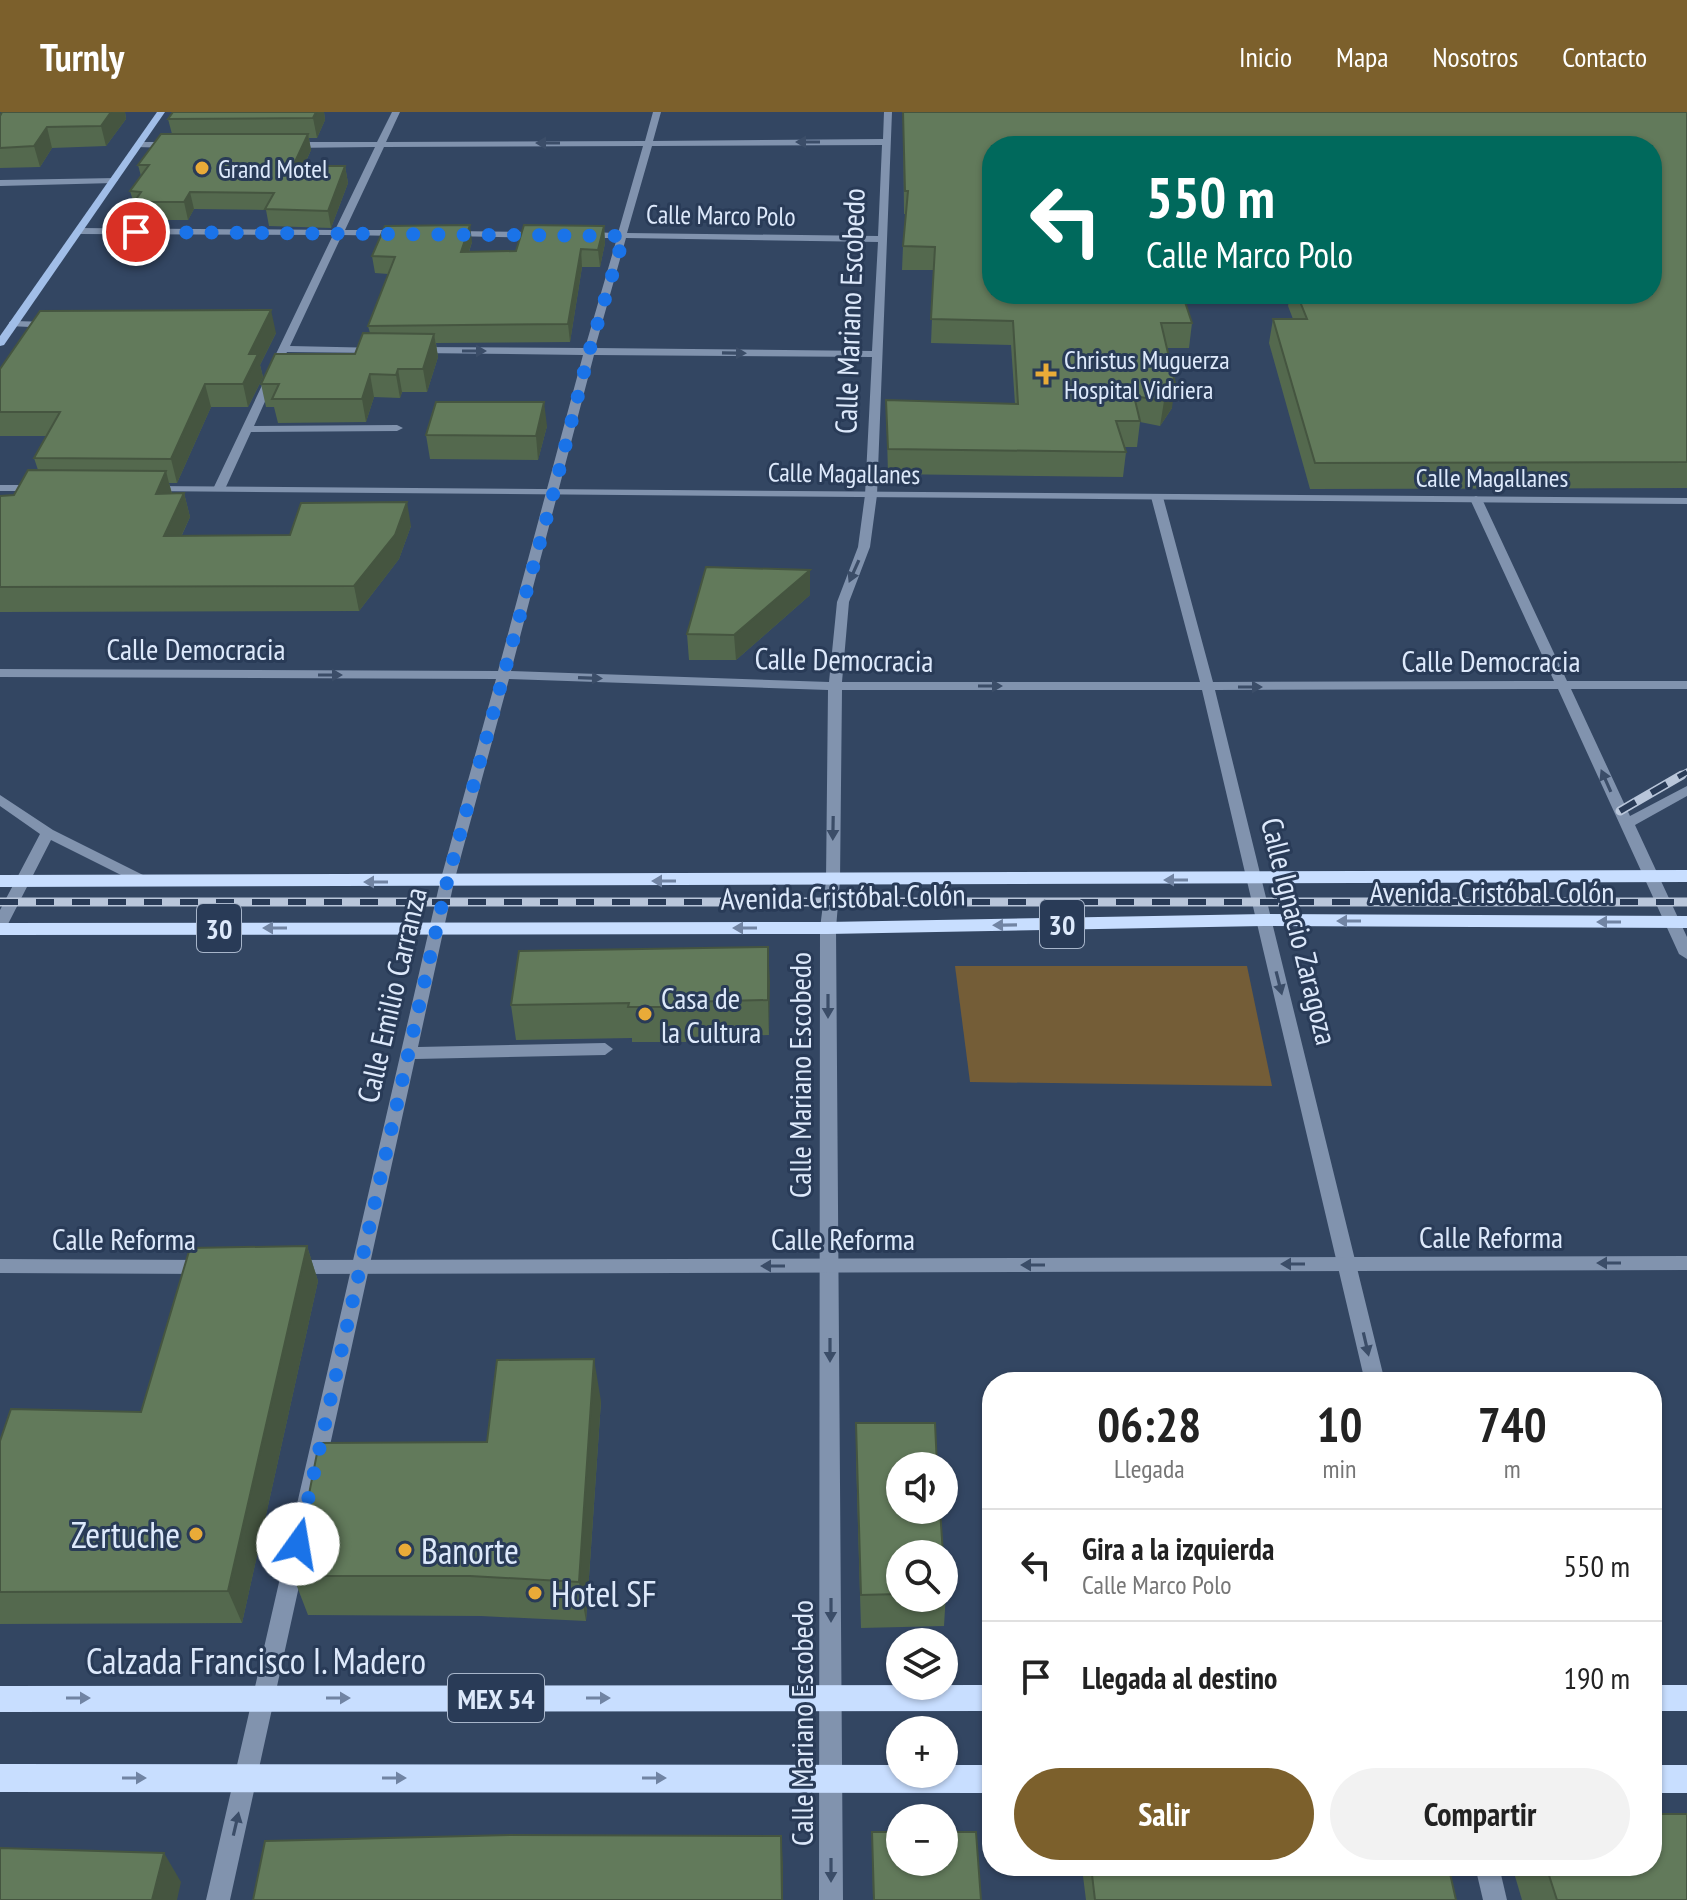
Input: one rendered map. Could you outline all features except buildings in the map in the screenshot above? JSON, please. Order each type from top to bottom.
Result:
[{"type":"main road","points":[[0,343],[161,112]]},
{"type":"main road","name":"Avenida Cristóbal Colón","points":[[1254,880],[1687,876]]},
{"type":"main road","name":"30","points":[[0,881],[1254,880]]},
{"type":"main road","name":"Avenida Cristóbal Colón","points":[[0,926],[828,928],[1264,920],[1679,922]]},
{"type":"main road","name":"Calzada Francisco I. Madero","points":[[0,1699],[982,1698]]},
{"type":"main road","points":[[1662,1698],[1687,1698]]},
{"type":"main road","points":[[0,1778],[982,1779]]},
{"type":"main road","points":[[1662,1779],[1687,1779]]},
{"type":"street","points":[[219,489],[396,112]]},
{"type":"street","name":"Calle Emilio Carranza","points":[[218,1900],[447,882],[589,352],[657,112]]},
{"type":"street","name":"Calle Mariano Escobedo","points":[[831,1900],[828,928],[833,881],[835,686],[843,602],[864,547],[871,495],[888,112]]},
{"type":"street","points":[[275,145],[886,142]]},
{"type":"street","points":[[139,145],[184,145]]},
{"type":"street","points":[[0,183],[114,180]]},
{"type":"street","points":[[79,231],[417,233]]},
{"type":"street","points":[[433,234],[553,235]]},
{"type":"street","name":"Calle Marco Polo","points":[[567,235],[882,239]]},
{"type":"street","points":[[13,324],[60,325]]},
{"type":"street","points":[[279,326],[294,326]]},
{"type":"street","points":[[284,349],[390,350]]},
{"type":"street","points":[[406,350],[877,354]]},
{"type":"street","points":[[248,429],[397,428]]},
{"type":"street","points":[[0,488],[47,488]]},
{"type":"street","name":"Calle Magallanes","points":[[141,489],[1687,501]]},
{"type":"street","name":"Calle Ignacio Zaragoza","points":[[1157,497],[1208,687],[1373,1372]]},
{"type":"street","points":[[1476,499],[1651,877],[1679,922],[1687,954]]},
{"type":"street","name":"Calle Democracia","points":[[0,673],[503,675],[835,686],[1687,685]]},
{"type":"street","points":[[1626,824],[1687,790]]},
{"type":"street","points":[[0,799],[48,833],[146,882]]},
{"type":"street","points":[[0,926],[48,833]]},
{"type":"street","points":[[409,1053],[605,1049]]},
{"type":"street","name":"Calle Reforma","points":[[282,1267],[1687,1263]]},
{"type":"street","name":"Calle Reforma","points":[[0,1266],[219,1267]]},
{"type":"street","points":[[1489,1876],[1495,1900]]},
{"type":"shaded area","points":[[955,966],[1247,966],[1272,1086],[970,1082]]},
{"type":"railway","points":[[1678,777],[1687,772]]},
{"type":"railway","points":[[1620,811],[1682,775]]},
{"type":"railway","points":[[0,902],[1687,902]]},
{"type":"place","name":"Grand Motel","points":[[202,168]]},
{"type":"place","name":"Christus Muguerza Hospital Vidriera","points":[[1046,374]]},
{"type":"place","name":"Casa de la Cultura","points":[[645,1014]]},
{"type":"place","name":"Zertuche","points":[[196,1534]]},
{"type":"place","name":"Banorte","points":[[405,1550]]},
{"type":"place","name":"Hotel SF","points":[[535,1593]]},
{"type":"route","points":[[136,232],[624,236],[589,352],[447,882],[298,1544]]}]
